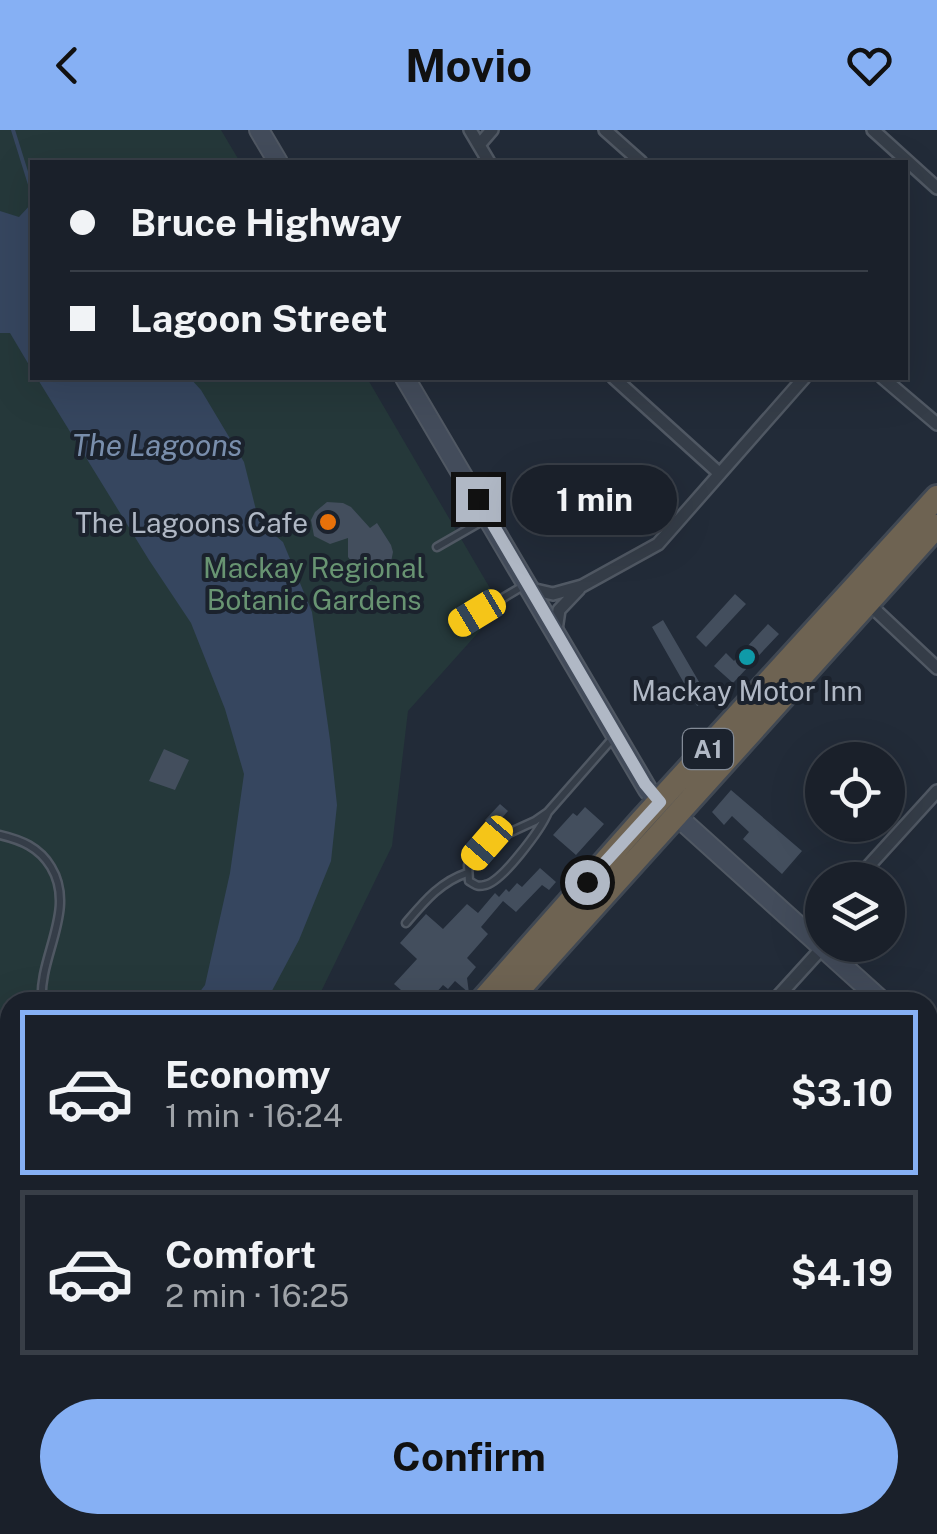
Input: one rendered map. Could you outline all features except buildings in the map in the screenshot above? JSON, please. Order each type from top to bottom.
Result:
[{"type":"highway","name":"A1","points":[[516,992],[937,496]]},
{"type":"highway","name":"A1","points":[[491,992],[868,603],[937,526]]},
{"type":"main road","points":[[259,130],[277,160]]},
{"type":"main road","points":[[407,380],[645,784],[668,810],[805,929]]},
{"type":"main road","points":[[839,962],[872,992]]},
{"type":"street","points":[[470,130],[488,160]]},
{"type":"street","points":[[479,145],[492,130]]},
{"type":"street","points":[[605,130],[639,160]]},
{"type":"street","points":[[873,130],[906,160]]},
{"type":"street","points":[[908,162],[937,188]]},
{"type":"street","points":[[616,380],[719,473]]},
{"type":"street","points":[[556,630],[562,604],[582,586],[658,544],[802,380]]},
{"type":"street","points":[[885,380],[937,424]]},
{"type":"street","points":[[528,586],[553,594],[582,586]]},
{"type":"street","points":[[868,603],[937,668]]},
{"type":"street","points":[[872,862],[937,791]]},
{"type":"street","points":[[782,992],[809,962]]},
{"type":"lane","points":[[437,547],[488,518]]},
{"type":"lane","points":[[456,626],[528,586]]},
{"type":"lane","points":[[548,812],[540,831],[494,881],[475,885],[470,881],[468,865],[487,843],[548,812],[616,734]]},
{"type":"lane","points":[[0,834],[23,840],[44,856],[56,876],[61,900],[41,992]]},
{"type":"lane","points":[[406,923],[442,885],[467,873]]},
{"type":"green space","name":"Mackay Regional Botanic Gardens","points":[[0,130],[221,130],[239,160],[30,160],[30,380],[368,380],[501,607],[408,711],[392,846],[321,992],[0,992]]},
{"type":"water","name":"The Lagoons","points":[[30,205],[30,367],[10,333],[0,333],[0,211],[19,217]]},
{"type":"water","name":"The Lagoons","points":[[38,380],[192,380],[244,462],[259,522],[283,542],[312,612],[337,805],[331,861],[299,940],[271,992],[200,992],[205,985],[230,873],[244,774],[225,709],[191,623]]},
{"type":"waterway","points":[[13,130],[30,185]]},
{"type":"place","name":"The Lagoons Cafe","points":[[328,522]]},
{"type":"place","name":"Mackay Motor Inn","points":[[747,657]]},
{"type":"route","points":[[478,499],[645,784],[660,802],[587,882]]}]
